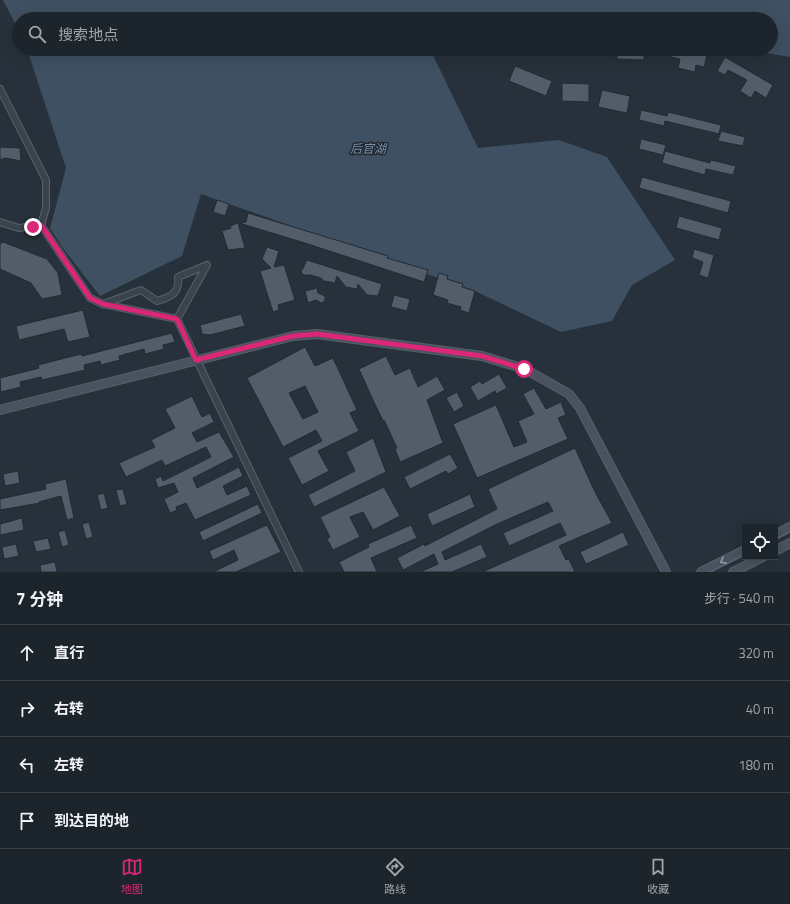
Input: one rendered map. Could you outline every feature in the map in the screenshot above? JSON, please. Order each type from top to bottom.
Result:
[{"type":"street","points":[[0,89],[46,180],[46,208],[41,225]]},
{"type":"street","points":[[0,222],[19,228],[41,225]]},
{"type":"street","points":[[41,225],[90,298],[103,304],[177,319]]},
{"type":"street","points":[[103,304],[141,290],[157,301],[169,298],[176,292],[179,284],[178,277],[207,264],[177,319]]},
{"type":"street","points":[[177,319],[299,572]]},
{"type":"street","points":[[0,410],[293,336],[317,334],[482,356],[524,369],[569,394],[580,408],[666,572]]},
{"type":"street","points":[[778,534],[790,528]]},
{"type":"street","points":[[778,549],[790,543]]},
{"type":"street","points":[[701,572],[742,552]]},
{"type":"street","points":[[733,572],[757,560]]},
{"type":"water","points":[[3,0],[790,0],[790,57],[778,55],[778,12],[12,12],[12,17]]},
{"type":"water","name":"后官湖","points":[[29,56],[433,56],[478,148],[559,140],[607,157],[675,260],[632,285],[612,321],[561,332],[475,291],[201,194],[182,256],[100,296],[62,247],[50,228],[66,168]]},
{"type":"building","points":[[617,56],[644,56],[644,60],[617,59]]},
{"type":"building","points":[[707,56],[704,67],[696,65],[695,72],[678,68],[680,59],[671,57]]},
{"type":"building","points":[[725,57],[773,85],[766,98],[755,91],[751,98],[740,91],[747,80],[728,70],[725,75],[717,71]]},
{"type":"building","points":[[515,66],[552,81],[546,96],[509,81]]},
{"type":"building","points":[[562,83],[589,84],[589,102],[562,101]]},
{"type":"building","points":[[602,90],[630,96],[627,113],[598,107]]},
{"type":"building","points":[[641,110],[667,116],[668,112],[721,125],[719,134],[665,121],[664,126],[639,120]]},
{"type":"building","points":[[721,131],[745,137],[743,146],[718,141]]},
{"type":"building","points":[[641,139],[666,145],[663,155],[639,149]]},
{"type":"building","points":[[0,147],[20,148],[21,161],[5,158],[0,160]]},
{"type":"building","points":[[665,151],[710,163],[711,160],[736,166],[733,175],[706,169],[705,175],[662,163]]},
{"type":"building","points":[[642,177],[731,201],[728,213],[639,188]]},
{"type":"building","points":[[217,200],[229,204],[225,216],[213,212]]},
{"type":"building","points":[[248,213],[388,256],[387,258],[428,270],[424,282],[239,223],[246,222]]},
{"type":"building","points":[[679,216],[722,228],[719,240],[676,228]]},
{"type":"building","points":[[238,223],[245,248],[228,250],[222,231],[231,228],[230,226]]},
{"type":"building","points":[[3,242],[47,259],[58,273],[62,295],[42,299],[31,283],[0,269],[0,244]]},
{"type":"building","points":[[267,247],[279,251],[274,267],[284,265],[295,300],[278,305],[279,310],[273,312],[260,271],[271,268],[262,259]]},
{"type":"building","points":[[694,249],[714,255],[708,278],[699,275],[703,262],[692,258]]},
{"type":"building","points":[[307,260],[382,284],[378,296],[367,295],[358,284],[357,289],[346,287],[337,276],[335,283],[324,281],[321,278],[310,275],[304,275],[301,272]]},
{"type":"building","points":[[439,273],[448,276],[447,279],[463,284],[462,287],[475,291],[469,313],[460,310],[461,307],[447,303],[448,300],[433,295]]},
{"type":"building","points":[[317,288],[318,293],[325,296],[325,301],[321,303],[316,300],[308,303],[305,291]]},
{"type":"building","points":[[394,295],[410,299],[407,311],[391,307]]},
{"type":"building","points":[[83,310],[90,337],[68,342],[64,329],[19,340],[16,326]]},
{"type":"building","points":[[241,314],[245,326],[210,335],[202,334],[200,325]]},
{"type":"building","points":[[172,333],[175,342],[163,345],[164,349],[145,354],[144,349],[119,356],[120,360],[101,365],[100,361],[84,365],[85,370],[42,380],[41,377],[20,382],[21,387],[1,392],[0,378],[39,368],[38,365],[81,354],[82,356]]},
{"type":"building","points":[[305,347],[315,366],[333,358],[357,410],[350,413],[359,431],[318,451],[329,471],[302,485],[288,458],[322,441],[316,430],[283,447],[247,378]],"holes":[[[305,386],[318,412],[303,419],[289,393]]]},
{"type":"building","points":[[386,356],[395,375],[410,368],[418,387],[437,376],[445,390],[427,400],[443,443],[400,462],[395,449],[397,448],[359,369]]},
{"type":"building","points":[[499,374],[507,388],[496,394],[495,391],[478,401],[470,387],[480,381],[482,384]]},
{"type":"building","points":[[534,388],[546,409],[561,402],[566,415],[558,418],[568,439],[477,478],[453,424],[496,405],[514,447],[527,442],[518,421],[534,414],[523,394]]},
{"type":"building","points":[[457,392],[464,406],[454,412],[446,398]]},
{"type":"building","points":[[192,396],[202,417],[210,413],[214,422],[192,433],[197,442],[219,432],[234,457],[193,478],[197,488],[239,467],[243,476],[223,486],[227,495],[247,486],[251,495],[195,520],[186,503],[176,507],[177,510],[170,513],[164,499],[178,492],[174,483],[158,488],[155,479],[161,476],[163,481],[211,457],[206,447],[165,466],[162,460],[126,477],[119,463],[155,447],[151,440],[175,428],[165,409]]},
{"type":"building","points":[[373,438],[386,472],[314,507],[308,495],[355,471],[346,452]]},
{"type":"building","points":[[575,448],[595,492],[612,523],[559,546],[566,560],[569,559],[575,572],[482,572],[566,535],[560,523],[509,546],[503,533],[553,511],[548,502],[497,524],[442,552],[445,560],[481,544],[487,557],[452,572],[420,572],[438,564],[434,554],[403,570],[397,558],[424,544],[425,546],[497,509],[488,489]]},
{"type":"building","points":[[450,454],[458,468],[448,474],[446,471],[410,489],[404,477]]},
{"type":"building","points":[[18,471],[20,483],[5,486],[3,474]]},
{"type":"building","points":[[66,479],[74,518],[67,520],[61,496],[39,502],[40,503],[0,510],[0,499],[46,489],[45,484]]},
{"type":"building","points":[[384,487],[400,516],[373,530],[363,512],[350,517],[360,537],[333,550],[327,539],[330,537],[320,517]]},
{"type":"building","points":[[123,489],[127,504],[120,506],[116,490]]},
{"type":"building","points":[[104,493],[108,508],[101,510],[97,495]]},
{"type":"building","points":[[470,494],[475,507],[432,526],[427,514]]},
{"type":"building","points":[[258,504],[262,513],[203,541],[199,532]]},
{"type":"building","points":[[22,518],[24,530],[0,535],[0,524]]},
{"type":"building","points":[[89,522],[93,537],[86,539],[82,524]]},
{"type":"building","points":[[267,525],[281,552],[236,572],[213,572],[238,560],[234,550],[213,560],[209,551]]},
{"type":"building","points":[[411,525],[417,538],[371,558],[377,572],[344,572],[339,562],[369,547],[368,544]]},
{"type":"building","points":[[65,530],[69,545],[62,547],[58,532]]},
{"type":"building","points":[[623,532],[629,545],[586,564],[580,552]]},
{"type":"building","points":[[48,538],[51,549],[36,552],[33,541]]},
{"type":"building","points":[[16,544],[19,556],[4,559],[2,547]]},
{"type":"building","points":[[55,562],[57,572],[41,572],[40,565]]},
{"type":"tram line","points":[[778,538],[790,532]]},
{"type":"tram line","points":[[710,572],[742,556]]},
{"type":"route","points":[[33,227],[41,225],[90,298],[103,304],[177,319],[196,360],[293,336],[317,334],[482,356],[524,369]]}]
